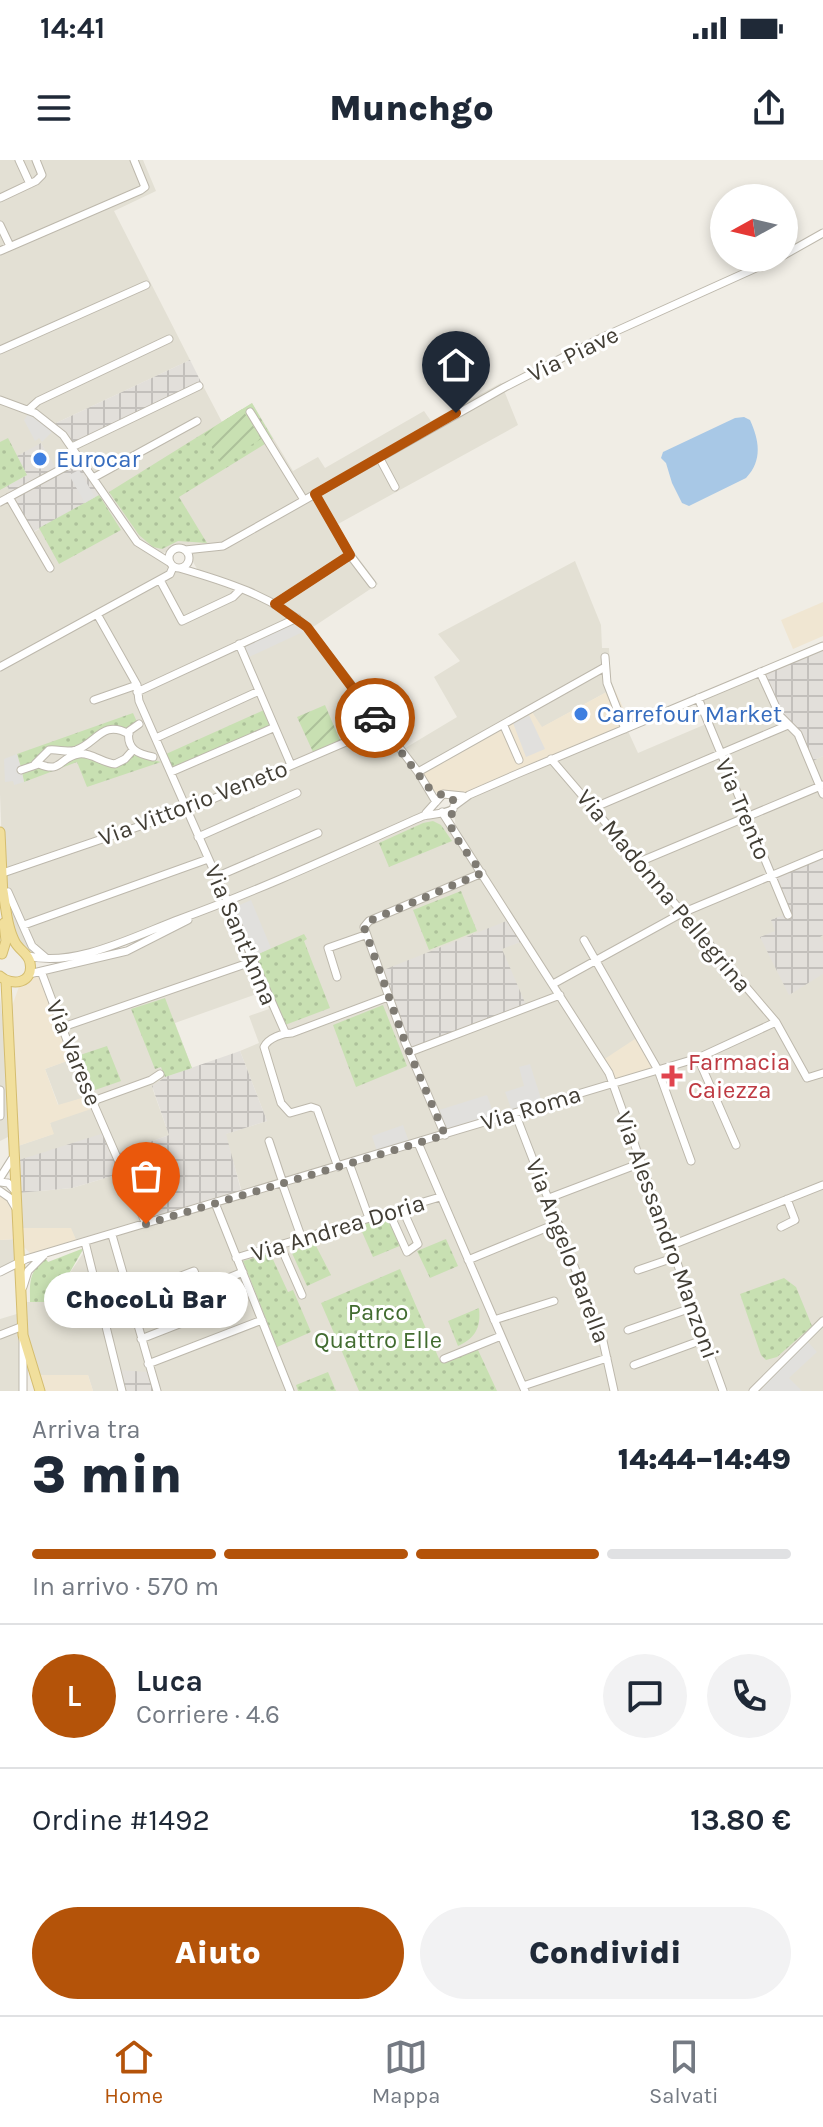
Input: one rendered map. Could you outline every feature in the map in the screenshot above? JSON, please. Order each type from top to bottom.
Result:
[{"type":"main road","points":[[0,832],[1,873],[11,934],[27,951],[31,965],[29,974],[19,982],[8,1016]]},
{"type":"main road","points":[[1,955],[6,941],[6,892]]},
{"type":"main road","points":[[1,955],[11,949],[27,951]]},
{"type":"main road","points":[[19,982],[3,978],[8,1016],[6,1073],[14,1153],[23,1331],[40,1391]]},
{"type":"street","points":[[19,160],[30,184]]},
{"type":"street","points":[[0,198],[42,175],[36,160]]},
{"type":"street","points":[[0,251],[141,190],[145,187],[134,160]]},
{"type":"street","points":[[0,225],[10,246]]},
{"type":"street","points":[[798,247],[823,233]]},
{"type":"street","name":"Via Piave","points":[[173,563],[204,548],[223,546],[505,387],[603,337],[747,272]]},
{"type":"street","points":[[0,350],[146,285]]},
{"type":"street","points":[[28,410],[38,401],[169,339]]},
{"type":"street","points":[[72,447],[199,386]]},
{"type":"street","points":[[0,400],[28,410],[54,427],[72,447],[137,542],[156,555],[275,604],[297,618],[320,642],[381,727],[418,772],[439,808],[449,812],[469,795],[823,646]]},
{"type":"street","points":[[250,412],[304,500]]},
{"type":"street","points":[[93,478],[197,421]]},
{"type":"street","points":[[379,457],[395,487]]},
{"type":"street","points":[[0,502],[80,459]]},
{"type":"street","points":[[315,494],[350,555],[372,584]]},
{"type":"street","points":[[9,497],[50,568]]},
{"type":"street","points":[[0,667],[170,574],[176,548],[188,556],[198,574]]},
{"type":"street","points":[[275,604],[350,555]]},
{"type":"street","points":[[160,580],[182,621],[233,597],[240,590]]},
{"type":"street","name":"Via Sant'Anna","points":[[97,614],[137,688],[198,837],[285,1032]]},
{"type":"street","points":[[94,700],[137,688],[297,618]]},
{"type":"street","points":[[239,644],[291,765]]},
{"type":"street","points":[[605,657],[607,683],[625,729]]},
{"type":"street","points":[[418,772],[605,667]]},
{"type":"street","points":[[639,862],[822,789],[798,734],[780,716],[760,672]]},
{"type":"street","points":[[156,738],[259,691]]},
{"type":"street","name":"Via Trento","points":[[698,698],[788,915]]},
{"type":"street","points":[[139,724],[129,734],[129,744],[133,750],[153,757]]},
{"type":"street","points":[[593,808],[788,725]]},
{"type":"street","points":[[504,726],[519,760],[517,774]]},
{"type":"street","name":"Via Vittorio Veneto","points":[[1,873],[187,810],[381,727]]},
{"type":"street","points":[[33,765],[49,750],[67,752],[80,749],[96,736],[115,728],[129,734]]},
{"type":"street","points":[[171,772],[273,728]]},
{"type":"street","points":[[87,743],[89,755]]},
{"type":"street","points":[[21,770],[43,764],[50,768],[57,767],[69,756],[84,753],[115,764],[133,750]]},
{"type":"street","name":"Via Madonna Pellegrina","points":[[551,759],[776,1022],[807,1078],[823,1074]]},
{"type":"street","points":[[519,760],[532,768]]},
{"type":"street","points":[[428,787],[435,793],[469,795]]},
{"type":"street","name":"Via Sant'Anna","points":[[198,837],[297,793]]},
{"type":"street","points":[[447,795],[454,807],[452,829]]},
{"type":"street","points":[[6,892],[14,901],[24,925],[27,951],[53,959],[119,944],[227,903],[423,816],[439,808],[447,795]]},
{"type":"street","name":"Via Alessandro Manzoni","points":[[439,808],[609,1073],[724,1390]]},
{"type":"street","points":[[216,877],[318,833]]},
{"type":"street","points":[[553,984],[682,913],[823,854]]},
{"type":"street","points":[[24,925],[208,859]]},
{"type":"street","points":[[337,977],[328,948],[364,931],[369,921],[482,873]]},
{"type":"street","points":[[6,910],[14,901]]},
{"type":"street","points":[[29,974],[127,951],[202,912]]},
{"type":"street","points":[[364,931],[445,1135]]},
{"type":"street","points":[[584,940],[658,1070],[691,1161]]},
{"type":"street","points":[[63,1027],[254,961]]},
{"type":"street","name":"Via Varese","points":[[41,971],[146,1224]]},
{"type":"street","points":[[410,1052],[560,995]]},
{"type":"street","points":[[338,1167],[317,1109],[311,1107],[290,1113],[282,1106],[264,1051],[267,1041],[285,1032],[292,1033],[388,997]]},
{"type":"street","name":"Via Roma","points":[[0,1272],[19,1264],[25,1267],[46,1254],[85,1242],[698,1058],[776,1022]]},
{"type":"street","points":[[698,1058],[736,1145]]},
{"type":"street","points":[[93,1101],[160,1074]]},
{"type":"street","points":[[0,1090],[0,1116]]},
{"type":"street","name":"Via Angelo Barella","points":[[515,1113],[600,1331],[614,1391]]},
{"type":"street","points":[[269,1141],[302,1239]]},
{"type":"street","points":[[418,1143],[524,1388],[607,1358]]},
{"type":"street","points":[[14,1153],[11,1164],[0,1180],[15,1186]]},
{"type":"street","points":[[349,1163],[369,1218]]},
{"type":"street","points":[[549,1198],[641,1163]]},
{"type":"street","points":[[672,1245],[823,1185]]},
{"type":"street","points":[[0,1190],[15,1186]]},
{"type":"street","points":[[0,1190],[10,1198],[17,1210]]},
{"type":"street","name":"Via Andrea Doria","points":[[236,1258],[440,1197]]},
{"type":"street","points":[[781,1227],[795,1220],[787,1199]]},
{"type":"street","points":[[215,1203],[290,1391]]},
{"type":"street","points":[[389,1212],[407,1252],[418,1244],[402,1208]]},
{"type":"street","points":[[468,1260],[558,1223]]},
{"type":"street","points":[[112,1235],[157,1391]]},
{"type":"street","points":[[18,1241],[24,1252],[35,1259],[26,1275],[21,1298]]},
{"type":"street","points":[[85,1242],[122,1391]]},
{"type":"street","points":[[280,1245],[302,1295]]},
{"type":"street","points":[[638,1270],[676,1257]]},
{"type":"street","points":[[129,1296],[194,1271],[210,1312],[141,1339]]},
{"type":"street","points":[[201,1289],[243,1272]]},
{"type":"street","points":[[494,1320],[554,1301]]},
{"type":"street","points":[[628,1330],[694,1307]]},
{"type":"street","points":[[148,1364],[262,1320]]},
{"type":"street","points":[[753,1391],[823,1321]]},
{"type":"street","points":[[0,1335],[23,1331],[23,1391]]},
{"type":"street","points":[[444,1359],[501,1336]]},
{"type":"street","points":[[634,1365],[705,1339]]},
{"type":"shaded area","points":[[0,160],[143,160],[156,191],[114,211],[190,360],[54,424],[0,398]]},
{"type":"shaded area","points":[[190,360],[201,382],[73,445],[54,424]]},
{"type":"shaded area","points":[[201,382],[222,422],[252,403],[293,471],[318,457],[325,468],[424,411],[431,421],[501,383],[518,425],[338,524],[353,551],[378,584],[310,629],[290,610],[199,572],[184,547],[155,554],[142,545],[73,445]]},
{"type":"shaded area","points":[[0,404],[28,411],[53,427],[78,458],[56,471],[41,443],[8,486],[34,532],[101,494],[122,525],[175,569],[274,604],[306,628],[434,798],[430,809],[229,901],[89,951],[47,959],[36,957],[17,943],[3,874],[0,794]]},
{"type":"shaded area","points":[[29,413],[54,430],[42,442],[39,438],[35,441],[24,420]]},
{"type":"shaded area","points":[[41,443],[57,470],[78,458],[101,494],[33,532],[7,486],[27,475],[17,456]]},
{"type":"shaded area","points":[[79,470],[95,497],[85,503],[69,475]]},
{"type":"shaded area","points":[[575,561],[601,625],[602,648],[609,648],[614,688],[541,728],[531,710],[420,773],[402,750],[457,717],[434,677],[460,661],[438,634]]},
{"type":"shaded area","points":[[823,602],[823,636],[793,649],[781,620]]},
{"type":"shaded area","points":[[292,623],[305,631],[249,657],[244,645]]},
{"type":"shaded area","points":[[823,648],[823,756],[811,762],[799,733],[785,721],[762,673]]},
{"type":"shaded area","points":[[762,673],[812,761],[823,756],[823,1320],[751,1391],[729,1391],[723,1385],[603,1060],[456,830],[454,811],[457,805],[470,797],[627,729],[638,753],[706,724],[697,700]]},
{"type":"shaded area","points":[[614,688],[631,725],[468,794],[437,793],[420,773],[530,709],[542,727]]},
{"type":"shaded area","points":[[529,715],[545,749],[526,757],[513,723]]},
{"type":"shaded area","points":[[17,754],[24,782],[14,785],[13,781],[5,782],[4,759]]},
{"type":"shaded area","points":[[441,815],[509,920],[502,948],[523,941],[610,1082],[242,1192],[225,1134],[267,1121],[240,1051],[259,1043],[249,1016],[269,1009],[262,992],[175,1023],[192,1068],[165,1077],[152,1087],[169,1135],[114,1155],[16,1161],[15,1147],[53,1134],[50,1123],[88,1096],[59,1106],[45,1069],[72,1059],[40,972],[123,954],[203,914],[423,819]]},
{"type":"shaded area","points":[[823,858],[823,935],[820,937],[823,942],[823,974],[789,995],[760,937],[775,931],[771,920],[788,913],[774,877]]},
{"type":"shaded area","points":[[251,900],[271,948],[256,955],[235,907]]},
{"type":"shaded area","points":[[509,920],[523,941],[502,949],[526,1005],[411,1050],[381,971]]},
{"type":"shaded area","points":[[40,972],[73,1059],[45,1069],[58,1105],[89,1096],[94,1108],[50,1123],[54,1134],[15,1147],[12,1006],[20,984]]},
{"type":"shaded area","points":[[0,997],[12,1135],[0,1141]]},
{"type":"shaded area","points":[[638,1037],[656,1069],[613,1082],[603,1060]]},
{"type":"shaded area","points":[[240,1051],[267,1121],[226,1134],[243,1198],[145,1228],[122,1173],[72,1188],[18,1193],[16,1161],[104,1133],[114,1155],[169,1135],[152,1086],[165,1077]]},
{"type":"shaded area","points":[[530,1064],[542,1102],[512,1111],[505,1092],[524,1086],[519,1067]]},
{"type":"shaded area","points":[[610,1087],[721,1391],[528,1391],[421,1145]]},
{"type":"shaded area","points":[[487,1095],[494,1115],[447,1130],[439,1110]]},
{"type":"shaded area","points":[[403,1125],[409,1142],[377,1151],[372,1136]]},
{"type":"shaded area","points":[[416,1147],[522,1391],[93,1391],[88,1375],[37,1375],[27,1336],[24,1302],[67,1302],[67,1277],[84,1252],[83,1245]]},
{"type":"shaded area","points":[[122,1173],[143,1222],[77,1242],[70,1228],[20,1228],[18,1193],[72,1188]]},
{"type":"shaded area","points":[[0,1193],[16,1210],[17,1239],[0,1240]]},
{"type":"shaded area","points":[[20,1228],[71,1228],[77,1242],[32,1255],[23,1246]]},
{"type":"shaded area","points":[[17,1239],[17,1268],[0,1276],[0,1240]]},
{"type":"shaded area","points":[[20,1313],[21,1391],[0,1391],[0,1319]]},
{"type":"shaded area","points":[[823,1324],[823,1391],[755,1391]]},
{"type":"shaded area","points":[[807,1341],[817,1352],[789,1378],[802,1391],[760,1391]]},
{"type":"shaded area","points":[[119,1370],[148,1372],[154,1391],[125,1391]]},
{"type":"shaded area","points":[[37,1375],[88,1375],[93,1391],[44,1391]]},
{"type":"green space","points":[[252,403],[273,439],[179,497],[207,543],[178,541],[162,549],[153,547],[139,535],[109,492]]},
{"type":"green space","points":[[242,409],[261,439],[221,463],[204,434]]},
{"type":"green space","points":[[8,438],[27,475],[0,490],[0,442]]},
{"type":"green space","points":[[99,495],[121,530],[59,564],[39,528]]},
{"type":"green space","points":[[325,705],[340,740],[313,752],[297,717]]},
{"type":"green space","points":[[264,710],[271,727],[173,769],[166,754]]},
{"type":"green space","points":[[133,713],[137,722],[127,730],[113,726],[78,748],[57,748],[21,767],[17,754]]},
{"type":"green space","points":[[136,755],[161,762],[87,787],[77,762],[24,782],[22,771],[80,756],[105,764]]},
{"type":"green space","points":[[433,821],[441,825],[452,841],[389,867],[379,843]]},
{"type":"green space","points":[[461,891],[477,931],[429,950],[413,910]]},
{"type":"green space","points":[[304,934],[330,1008],[285,1025],[256,955]]},
{"type":"green space","points":[[165,998],[192,1068],[165,1077],[161,1067],[155,1069],[131,1009]]},
{"type":"green space","points":[[383,1005],[407,1066],[356,1087],[333,1025]]},
{"type":"green space","points":[[107,1046],[121,1081],[95,1090],[80,1055]]},
{"type":"green space","points":[[389,1216],[402,1245],[373,1257],[359,1225]]},
{"type":"green space","points":[[446,1239],[458,1266],[430,1278],[417,1251]]},
{"type":"green space","points":[[315,1244],[331,1275],[307,1286],[291,1251]]},
{"type":"green space","points":[[84,1248],[67,1277],[67,1302],[30,1302],[31,1278],[40,1264],[46,1259],[48,1262]]},
{"type":"green space","points":[[270,1253],[288,1292],[293,1290],[311,1332],[277,1347],[243,1261]]},
{"type":"green space","name":"Parco Quattro Elle","points":[[400,1269],[440,1361],[478,1350],[497,1391],[359,1391],[321,1303]]},
{"type":"green space","points":[[784,1278],[796,1287],[812,1326],[777,1357],[766,1360],[761,1355],[740,1294]]},
{"type":"green space","points":[[479,1308],[476,1331],[458,1346],[448,1321]]},
{"type":"green space","points":[[328,1372],[336,1391],[298,1391],[296,1385]]},
{"type":"water","points":[[735,418],[750,420],[758,450],[755,464],[746,478],[689,506],[682,503],[666,463],[661,458],[663,452]]},
{"type":"way so far","points":[[146,1224],[445,1135],[405,1042],[365,938],[364,927],[369,921],[482,873],[452,829],[455,803],[451,795],[435,793],[428,787],[375,718]]},
{"type":"place","name":"Eurocar","points":[[40,459]]},
{"type":"place","name":"Carrefour Market","points":[[581,714]]},
{"type":"place","name":"Farmacia Caiezza","points":[[672,1076]]},
{"type":"place","name":"ChocoLù Bar","points":[[146,1224]]},
{"type":"route","points":[[375,718],[307,627],[289,611],[275,604],[350,555],[315,494],[456,413]]}]
